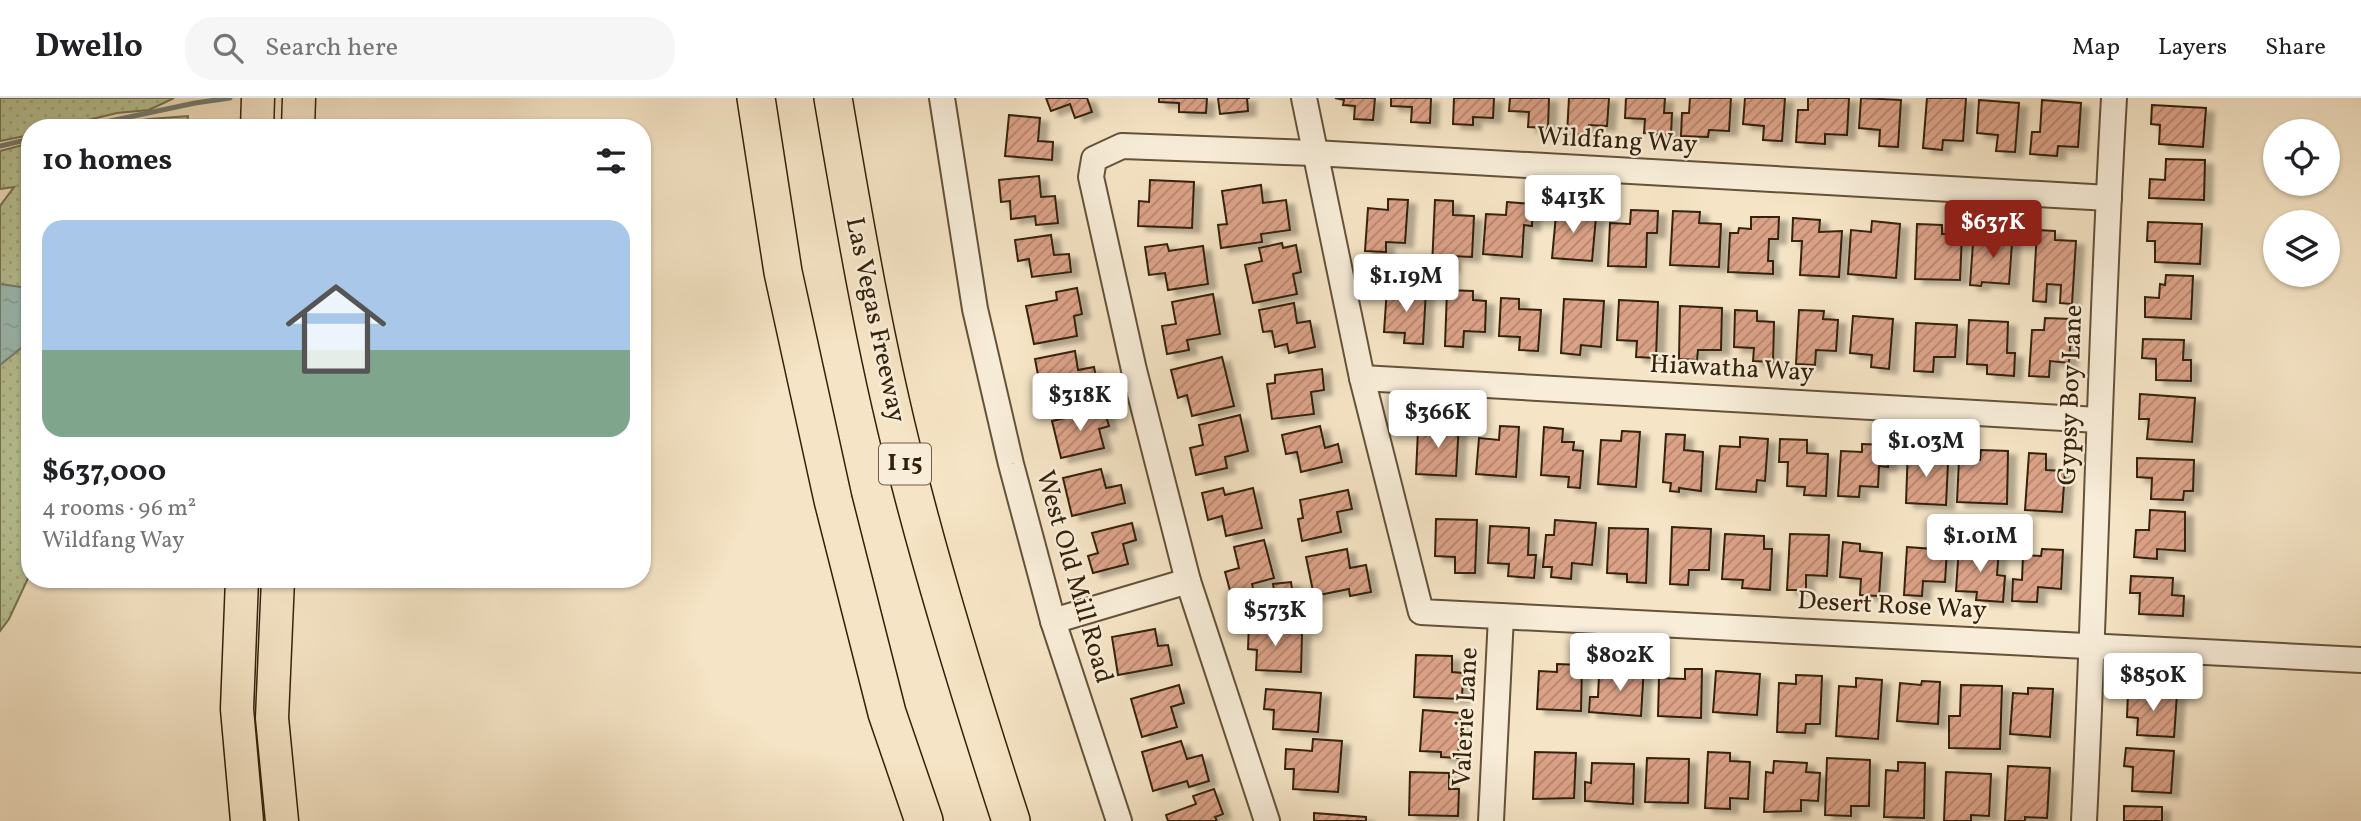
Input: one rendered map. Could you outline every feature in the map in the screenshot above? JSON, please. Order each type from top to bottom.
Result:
[{"type":"highway","points":[[756,98],[783,272],[833,500],[887,713],[924,821]]},
{"type":"highway","name":"Las Vegas Freeway","points":[[833,98],[862,267],[905,466],[967,687],[1011,821]]},
{"type":"main road","points":[[257,119],[258,98]]},
{"type":"main road","points":[[298,119],[299,98]]},
{"type":"main road","points":[[242,588],[237,709],[247,821]]},
{"type":"main road","points":[[278,588],[272,718],[282,821]]},
{"type":"street","name":"West Old Mill Road","points":[[942,98],[975,309],[1011,464],[1053,621],[1119,821]]},
{"type":"street","points":[[1304,98],[1362,378]]},
{"type":"street","name":"Gypsy Boy Lane","points":[[2084,821],[2114,98]]},
{"type":"street","name":"Wildfang Way","points":[[1188,580],[1134,370],[1091,177],[1094,159],[1122,146],[1314,153],[2109,198]]},
{"type":"street","name":"Hiawatha Way","points":[[1362,378],[2099,420]]},
{"type":"street","name":"Desert Rose Way","points":[[1362,378],[1420,612],[2361,660]]},
{"type":"street","points":[[1053,621],[1188,580],[1267,821]]},
{"type":"street","name":"Valerie Lane","points":[[1491,821],[1501,616]]},
{"type":"green space","points":[[0,98],[174,98],[149,110],[92,119],[21,119],[21,137],[0,141]]},
{"type":"green space","points":[[188,116],[188,119],[149,119]]},
{"type":"green space","points":[[21,145],[21,588],[23,588],[9,619],[0,631],[0,206],[14,187],[0,189],[0,151]]},
{"type":"water","points":[[0,284],[21,287],[21,348],[0,365]]},
{"type":"building","points":[[1046,98],[1087,98],[1092,112],[1075,118],[1070,104],[1051,111]]},
{"type":"building","points":[[1159,98],[1207,98],[1206,113],[1179,112],[1179,103],[1159,102]]},
{"type":"building","points":[[1218,98],[1247,98],[1248,111],[1220,114]]},
{"type":"building","points":[[1335,98],[1375,98],[1373,120],[1354,119],[1355,106],[1343,105],[1344,100]]},
{"type":"building","points":[[1391,98],[1431,98],[1430,123],[1411,122],[1412,107],[1391,106]]},
{"type":"building","points":[[1454,98],[1494,98],[1493,118],[1473,117],[1473,125],[1453,124]]},
{"type":"building","points":[[1510,98],[1549,98],[1548,128],[1528,127],[1529,112],[1509,111]]},
{"type":"building","points":[[1569,98],[1609,98],[1607,126],[1589,125],[1588,135],[1567,134]]},
{"type":"building","points":[[1626,98],[1665,98],[1664,113],[1672,113],[1671,135],[1644,133],[1645,119],[1625,118]]},
{"type":"building","points":[[1690,98],[1731,98],[1729,131],[1709,130],[1708,137],[1681,136],[1682,113],[1689,113]]},
{"type":"building","points":[[1745,98],[1785,98],[1782,141],[1763,140],[1764,126],[1743,124]]},
{"type":"building","points":[[1808,98],[1849,98],[1847,135],[1825,134],[1825,144],[1796,142],[1798,110],[1808,110]]},
{"type":"building","points":[[1861,98],[1901,100],[1898,147],[1879,146],[1880,130],[1859,128]]},
{"type":"building","points":[[1927,98],[1966,98],[1963,141],[1943,140],[1942,150],[1923,148]]},
{"type":"building","points":[[1979,100],[2019,103],[2015,152],[1996,151],[1998,135],[1977,133]]},
{"type":"building","points":[[2042,100],[2081,103],[2078,147],[2058,146],[2057,156],[2030,154],[2032,132],[2040,132]]},
{"type":"building","points":[[2152,105],[2206,108],[2203,147],[2159,144],[2160,125],[2151,124]]},
{"type":"building","points":[[1009,115],[1040,118],[1038,141],[1053,142],[1052,160],[1005,156]]},
{"type":"building","points":[[2166,159],[2205,160],[2204,200],[2149,198],[2150,179],[2165,180]]},
{"type":"building","points":[[1039,176],[1041,197],[1055,196],[1058,223],[1036,225],[1035,216],[1011,219],[1010,201],[1001,202],[999,180]]},
{"type":"building","points":[[1150,180],[1194,182],[1192,228],[1138,226],[1139,201],[1149,202]]},
{"type":"building","points":[[1261,185],[1263,203],[1286,200],[1290,230],[1261,234],[1262,242],[1221,248],[1218,225],[1227,224],[1222,191]]},
{"type":"building","points":[[1388,199],[1408,200],[1405,243],[1386,242],[1386,252],[1365,251],[1368,208],[1388,210]]},
{"type":"building","points":[[1435,200],[1453,201],[1453,215],[1474,216],[1472,257],[1452,256],[1451,268],[1432,267]]},
{"type":"building","points":[[1507,202],[1533,204],[1532,226],[1524,225],[1522,257],[1483,254],[1486,214],[1506,215]]},
{"type":"building","points":[[1557,204],[1575,206],[1574,216],[1596,217],[1592,261],[1552,258]]},
{"type":"building","points":[[1631,210],[1658,211],[1657,233],[1647,233],[1646,267],[1608,266],[1610,223],[1630,224]]},
{"type":"building","points":[[1673,211],[1700,212],[1699,223],[1721,224],[1719,267],[1670,265]]},
{"type":"building","points":[[1751,217],[1779,217],[1778,239],[1769,239],[1768,261],[1773,261],[1773,274],[1728,272],[1730,233],[1738,233],[1739,228],[1751,229]]},
{"type":"building","points":[[1793,218],[1820,220],[1819,232],[1842,231],[1839,277],[1800,275],[1802,241],[1792,241]]},
{"type":"building","points":[[1872,221],[1900,224],[1896,278],[1848,274],[1851,230],[1871,232]]},
{"type":"building","points":[[2148,222],[2202,224],[2200,264],[2155,262],[2155,241],[2147,241]]},
{"type":"building","points":[[1917,224],[1942,225],[1942,234],[1962,234],[1960,280],[1915,279]]},
{"type":"building","points":[[1994,229],[2013,230],[2009,284],[1982,282],[1981,286],[1970,285],[1973,243],[1992,245]]},
{"type":"building","points":[[2037,230],[2055,231],[2055,240],[2076,241],[2072,304],[2060,303],[2061,285],[2047,284],[2046,302],[2033,301]]},
{"type":"building","points":[[1051,235],[1054,255],[1069,254],[1071,272],[1032,277],[1029,259],[1018,261],[1015,240]]},
{"type":"building","points":[[1282,243],[1283,248],[1296,245],[1301,272],[1293,274],[1297,294],[1253,303],[1245,265],[1262,261],[1259,248]]},
{"type":"building","points":[[1167,244],[1169,251],[1203,246],[1208,284],[1168,290],[1165,273],[1149,275],[1145,247]]},
{"type":"building","points":[[2166,275],[2193,276],[2191,319],[2145,317],[2145,297],[2159,298],[2160,284],[2165,285]]},
{"type":"building","points":[[1077,288],[1082,314],[1074,316],[1077,336],[1034,344],[1026,306],[1057,300],[1056,292]]},
{"type":"building","points":[[1387,288],[1426,290],[1423,344],[1404,343],[1405,333],[1384,332]]},
{"type":"building","points":[[1447,290],[1473,291],[1473,300],[1486,301],[1485,332],[1464,331],[1463,347],[1445,346]]},
{"type":"building","points":[[1213,294],[1220,334],[1187,340],[1189,350],[1167,354],[1162,326],[1176,324],[1172,302]]},
{"type":"building","points":[[1501,298],[1519,299],[1519,309],[1541,310],[1538,351],[1519,350],[1520,337],[1499,336]]},
{"type":"building","points":[[1564,299],[1604,301],[1601,347],[1581,345],[1580,355],[1561,353]]},
{"type":"building","points":[[1619,300],[1658,302],[1656,358],[1636,357],[1637,341],[1617,340]]},
{"type":"building","points":[[1294,303],[1297,323],[1310,321],[1315,347],[1289,353],[1287,344],[1275,347],[1272,331],[1263,332],[1259,310]]},
{"type":"building","points":[[1680,306],[1722,308],[1721,350],[1698,350],[1697,360],[1679,359]]},
{"type":"building","points":[[1735,310],[1757,311],[1757,321],[1774,322],[1773,362],[1753,361],[1754,348],[1734,347]]},
{"type":"building","points":[[1799,310],[1824,311],[1823,319],[1838,320],[1836,351],[1816,350],[1815,365],[1796,364]]},
{"type":"building","points":[[1853,316],[1893,319],[1889,369],[1871,367],[1872,355],[1850,353]]},
{"type":"building","points":[[2045,318],[2072,319],[2069,363],[2050,361],[2049,377],[2029,376],[2032,330],[2044,330]]},
{"type":"building","points":[[1969,320],[2008,322],[2007,353],[2015,353],[2014,376],[1987,374],[1987,365],[1967,364]]},
{"type":"building","points":[[1916,323],[1957,325],[1955,357],[1934,357],[1933,372],[1914,371]]},
{"type":"building","points":[[2143,339],[2184,340],[2183,360],[2191,360],[2191,381],[2156,380],[2156,359],[2142,358]]},
{"type":"building","points":[[1075,351],[1078,370],[1094,367],[1099,393],[1077,397],[1076,390],[1042,396],[1035,359]]},
{"type":"building","points":[[1222,357],[1234,406],[1192,416],[1187,395],[1178,398],[1171,370]]},
{"type":"building","points":[[1322,369],[1324,390],[1311,392],[1314,414],[1272,419],[1267,384],[1275,383],[1275,375]]},
{"type":"building","points":[[2140,394],[2195,398],[2192,442],[2147,439],[2149,419],[2139,419]]},
{"type":"building","points":[[1104,409],[1109,426],[1099,429],[1104,448],[1061,458],[1052,421]]},
{"type":"building","points":[[1240,415],[1248,451],[1225,457],[1227,468],[1196,475],[1190,448],[1203,445],[1199,425]]},
{"type":"building","points":[[1440,421],[1459,422],[1456,476],[1416,474],[1418,430],[1439,431]]},
{"type":"building","points":[[1320,426],[1325,448],[1338,444],[1342,462],[1301,472],[1297,452],[1286,454],[1282,435]]},
{"type":"building","points":[[1500,426],[1519,427],[1516,477],[1476,474],[1479,438],[1499,440]]},
{"type":"building","points":[[1544,427],[1563,429],[1562,442],[1574,442],[1573,450],[1583,451],[1580,488],[1568,487],[1569,477],[1541,475]]},
{"type":"building","points":[[1622,431],[1640,432],[1636,487],[1598,484],[1601,440],[1621,441]]},
{"type":"building","points":[[1666,434],[1685,435],[1684,450],[1703,452],[1701,491],[1679,488],[1679,492],[1670,491],[1671,483],[1663,482]]},
{"type":"building","points":[[1740,437],[1768,439],[1765,481],[1757,480],[1756,492],[1716,489],[1720,446],[1740,447]]},
{"type":"building","points":[[1780,439],[1807,440],[1807,453],[1828,454],[1826,496],[1804,495],[1805,487],[1787,486],[1788,462],[1779,462]]},
{"type":"building","points":[[1862,444],[1889,445],[1888,467],[1879,466],[1878,487],[1860,486],[1859,497],[1838,496],[1841,451],[1862,452]]},
{"type":"building","points":[[1908,447],[1928,448],[1927,462],[1948,463],[1946,505],[1906,503]]},
{"type":"building","points":[[1981,450],[2008,451],[2007,504],[1957,502],[1959,459],[1980,460]]},
{"type":"building","points":[[2029,453],[2046,454],[2046,470],[2065,471],[2062,512],[2025,510]]},
{"type":"building","points":[[2137,458],[2194,460],[2193,491],[2184,491],[2183,500],[2151,499],[2152,478],[2137,477]]},
{"type":"building","points":[[1101,469],[1106,488],[1121,485],[1125,503],[1072,516],[1063,478]]},
{"type":"building","points":[[1223,488],[1225,495],[1253,488],[1262,528],[1226,536],[1222,516],[1208,520],[1202,493]]},
{"type":"building","points":[[1348,490],[1352,509],[1337,512],[1341,532],[1302,541],[1298,519],[1303,518],[1300,500]]},
{"type":"building","points":[[2150,510],[2185,512],[2185,551],[2157,549],[2157,559],[2134,557],[2136,530],[2149,530]]},
{"type":"building","points":[[1436,519],[1477,520],[1475,573],[1455,573],[1455,557],[1435,556]]},
{"type":"building","points":[[1555,520],[1596,523],[1592,565],[1572,563],[1571,579],[1551,577],[1552,567],[1543,567],[1546,535],[1554,535]]},
{"type":"building","points":[[1132,523],[1136,540],[1123,544],[1128,564],[1093,573],[1088,556],[1098,553],[1092,533]]},
{"type":"building","points":[[1490,526],[1529,528],[1528,555],[1536,555],[1534,578],[1508,576],[1509,564],[1488,563]]},
{"type":"building","points":[[1672,527],[1711,529],[1709,570],[1689,570],[1688,585],[1670,584]]},
{"type":"building","points":[[1609,528],[1648,529],[1646,583],[1627,582],[1627,574],[1607,573]]},
{"type":"building","points":[[1725,534],[1764,536],[1764,549],[1772,549],[1770,590],[1742,588],[1743,580],[1722,579]]},
{"type":"building","points":[[1790,534],[1829,535],[1827,576],[1806,575],[1806,590],[1787,590]]},
{"type":"building","points":[[1264,540],[1274,578],[1252,584],[1254,593],[1232,598],[1225,572],[1239,568],[1234,547]]},
{"type":"building","points":[[1843,542],[1860,544],[1860,551],[1882,553],[1879,596],[1860,595],[1861,579],[1840,577]]},
{"type":"building","points":[[1959,546],[1999,549],[1997,575],[2005,576],[2003,602],[1976,600],[1977,592],[1956,591]]},
{"type":"building","points":[[1907,547],[1947,550],[1945,582],[1923,581],[1922,596],[1904,595]]},
{"type":"building","points":[[1347,549],[1350,568],[1366,565],[1371,592],[1350,596],[1349,589],[1314,596],[1306,557]]},
{"type":"building","points":[[2042,549],[2063,550],[2061,589],[2038,587],[2037,602],[2012,601],[2013,579],[2022,580],[2023,555],[2041,556]]},
{"type":"building","points":[[2131,576],[2173,578],[2172,595],[2184,596],[2183,616],[2139,614],[2140,593],[2130,593]]},
{"type":"building","points":[[1291,582],[1294,603],[1276,606],[1273,584]]},
{"type":"building","points":[[1249,622],[1272,623],[1272,632],[1302,633],[1301,672],[1256,670],[1257,650],[1248,649]]},
{"type":"building","points":[[1155,629],[1158,646],[1168,645],[1172,665],[1118,675],[1112,637]]},
{"type":"building","points":[[1416,655],[1452,656],[1452,672],[1463,673],[1462,699],[1414,697]]},
{"type":"building","points":[[1557,664],[1582,665],[1581,711],[1537,709],[1539,671],[1557,672]]},
{"type":"building","points":[[1625,665],[1644,666],[1641,716],[1589,712],[1590,697],[1598,697],[1599,676],[1625,677]]},
{"type":"building","points":[[1685,669],[1702,669],[1701,718],[1658,716],[1659,678],[1685,679]]},
{"type":"building","points":[[1716,671],[1760,674],[1757,715],[1713,712]]},
{"type":"building","points":[[1796,675],[1822,676],[1820,724],[1806,724],[1805,733],[1777,732],[1779,683],[1796,684]]},
{"type":"building","points":[[1856,678],[1882,680],[1878,739],[1836,736],[1839,686],[1856,687]]},
{"type":"building","points":[[1922,681],[1940,682],[1938,724],[1897,721],[1900,683],[1921,685]]},
{"type":"building","points":[[1179,685],[1184,703],[1171,707],[1177,727],[1142,737],[1131,699]]},
{"type":"building","points":[[1961,685],[2002,686],[2000,749],[1949,748],[1949,716],[1960,716]]},
{"type":"building","points":[[2028,688],[2053,689],[2050,737],[2010,734],[2013,693],[2028,694]]},
{"type":"building","points":[[1266,689],[1321,693],[1318,732],[1273,729],[1274,710],[1264,709]]},
{"type":"building","points":[[2128,691],[2177,694],[2174,737],[2137,735],[2138,718],[2127,717]]},
{"type":"building","points":[[1423,710],[1461,713],[1458,758],[1441,757],[1441,752],[1420,751]]},
{"type":"building","points":[[1313,739],[1342,741],[1338,792],[1293,789],[1294,769],[1285,769],[1286,749],[1312,751]]},
{"type":"building","points":[[1181,741],[1187,759],[1202,755],[1209,781],[1189,787],[1187,781],[1153,791],[1142,752]]},
{"type":"building","points":[[2126,748],[2174,751],[2171,793],[2132,791],[2133,767],[2124,766]]},
{"type":"building","points":[[1535,752],[1576,753],[1574,798],[1533,799]]},
{"type":"building","points":[[1708,752],[1730,753],[1730,761],[1750,762],[1748,799],[1730,798],[1730,809],[1705,808]]},
{"type":"building","points":[[1647,758],[1689,759],[1688,803],[1645,802]]},
{"type":"building","points":[[1827,758],[1870,760],[1869,806],[1851,806],[1851,816],[1825,815]]},
{"type":"building","points":[[1774,761],[1807,763],[1806,772],[1820,773],[1818,801],[1801,800],[1801,811],[1764,812],[1766,772],[1773,773]]},
{"type":"building","points":[[1898,762],[1925,763],[1924,818],[1884,817],[1886,770],[1898,771]]},
{"type":"building","points":[[1592,763],[1634,764],[1633,804],[1585,801],[1585,782],[1591,783]]},
{"type":"building","points":[[2008,766],[2050,768],[2047,818],[2025,817],[2025,821],[2005,821]]},
{"type":"building","points":[[1410,772],[1449,773],[1449,789],[1459,789],[1458,816],[1409,815]]},
{"type":"building","points":[[1946,772],[1991,774],[1989,816],[1971,815],[1971,821],[1944,821]]},
{"type":"building","points":[[1214,789],[1223,814],[1215,817],[1217,821],[1168,821],[1166,815],[1196,804],[1193,796]]},
{"type":"building","points":[[2124,806],[2162,807],[2162,821],[2124,821]]},
{"type":"building","points":[[1314,813],[1366,817],[1366,821],[1314,821]]},
{"type":"waterway","points":[[119,119],[230,98]]},
{"type":"waterway","points":[[0,146],[21,141]]}]
